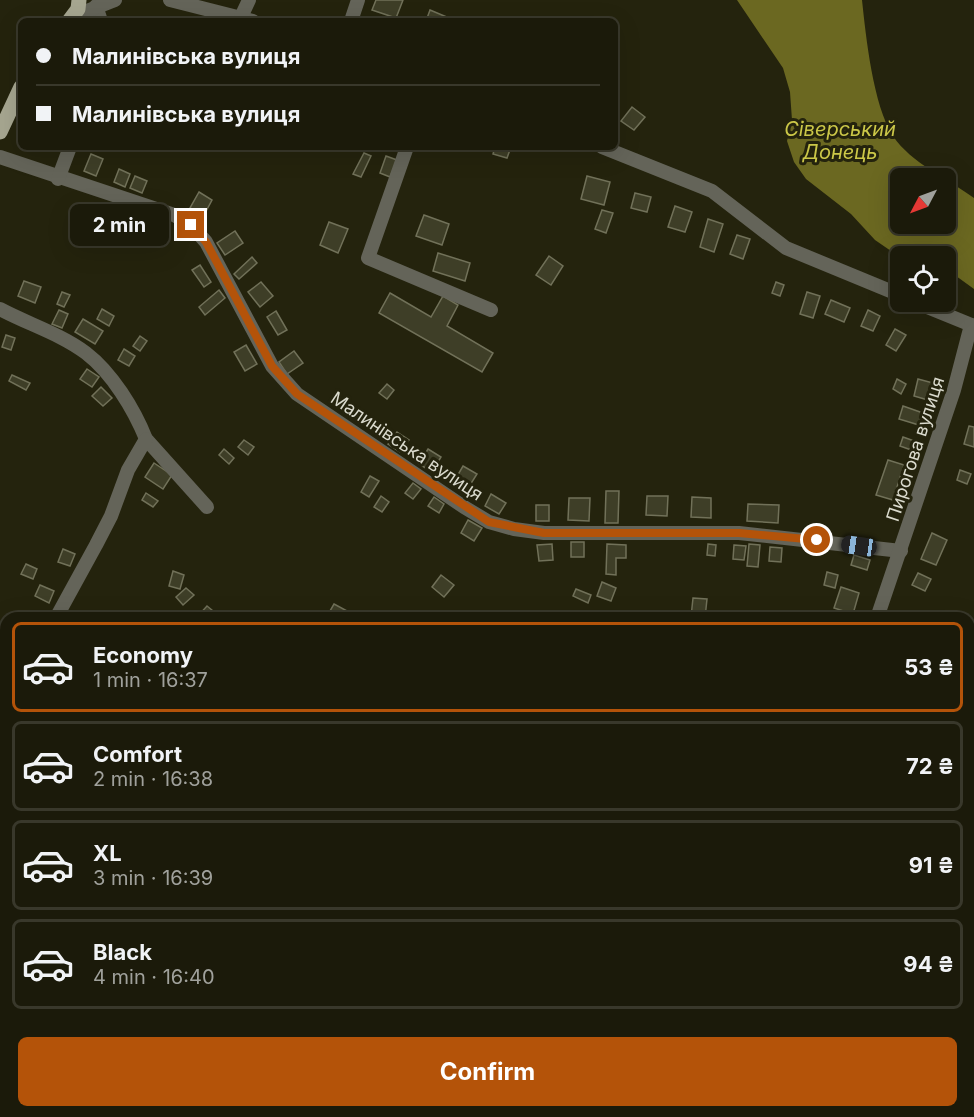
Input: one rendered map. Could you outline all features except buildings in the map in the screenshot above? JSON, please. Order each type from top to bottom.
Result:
[{"type":"main road","points":[[71,18],[79,0]]},
{"type":"main road","points":[[0,132],[18,93]]},
{"type":"street","points":[[73,18],[96,6],[115,0]]},
{"type":"street","points":[[170,0],[243,18]]},
{"type":"street","points":[[247,18],[249,0]]},
{"type":"street","points":[[352,18],[358,0]]},
{"type":"street","points":[[96,6],[100,18]]},
{"type":"street","points":[[58,178],[69,150]]},
{"type":"street","points":[[406,150],[368,258],[491,310]]},
{"type":"street","points":[[610,150],[712,191],[786,248],[890,291]]},
{"type":"street","name":"Малинівська вулиця","points":[[0,158],[174,215],[191,225],[206,242],[272,366],[283,381],[306,400],[489,522],[544,533],[739,533],[901,551]]},
{"type":"street","points":[[0,309],[71,343],[93,359],[112,380],[141,425],[146,439],[207,507]]},
{"type":"street","points":[[939,312],[973,326]]},
{"type":"street","name":"Пирогова вулиця","points":[[879,612],[954,390],[973,326]]},
{"type":"street","points":[[59,612],[111,516],[128,470],[146,439]]},
{"type":"water","name":"Сіверський Донець","points":[[737,0],[862,0],[875,89],[886,123],[901,146],[929,168],[890,168],[890,234],[956,234],[956,186],[974,198],[974,289],[956,276],[956,246],[890,246],[890,250],[875,240],[851,214],[806,179],[794,162],[787,141],[792,120],[790,92],[783,68]]},
{"type":"route","points":[[191,225],[206,242],[272,366],[283,381],[297,394],[489,522],[514,529],[544,533],[739,533],[817,540]]}]
